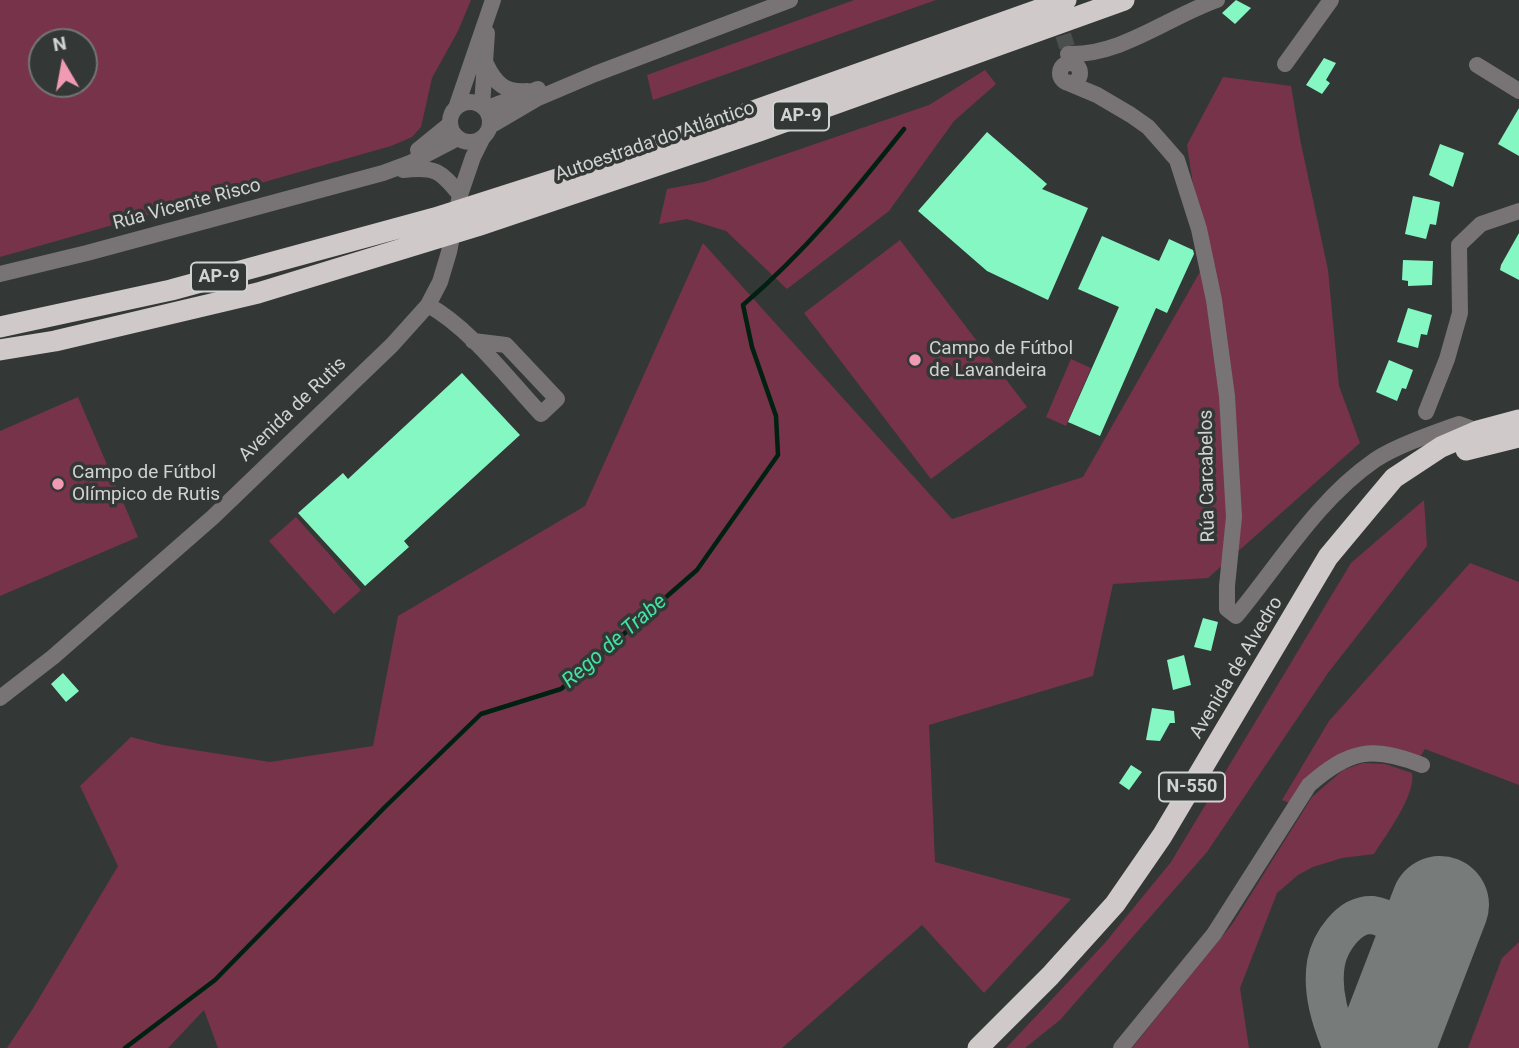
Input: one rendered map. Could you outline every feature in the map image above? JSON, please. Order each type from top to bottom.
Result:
[{"type":"highway","name":"Autoestrada do Atlántico","points":[[0,327],[171,290],[481,204],[694,133],[1066,0]]},
{"type":"highway","name":"Autoestrada do Atlántico","points":[[0,350],[55,341],[258,293],[477,226],[759,131],[1124,0]]},
{"type":"highway","name":"Avenida de Alvedro","points":[[978,1048],[1050,976],[1115,904],[1162,836],[1328,557],[1373,502],[1394,478],[1441,447],[1478,431],[1519,420]]},
{"type":"highway","name":"Avenida de Alvedro","points":[[1373,502],[1422,470],[1462,452],[1519,437]]},
{"type":"street","points":[[493,0],[453,113],[456,134],[472,142],[536,99],[771,3],[790,0]]},
{"type":"street","name":"Rúa Carcabelos","points":[[1217,0],[1070,64],[1097,94],[1148,127],[1177,160],[1199,229],[1214,300],[1227,407],[1234,517],[1227,610],[1236,616],[1275,563],[1317,514],[1352,478],[1377,459],[1459,424],[1478,431]]},
{"type":"street","points":[[1285,64],[1331,0]]},
{"type":"street","points":[[487,131],[489,117],[484,107],[488,17]]},
{"type":"street","points":[[485,63],[493,79],[503,87],[514,92],[533,90]]},
{"type":"street","points":[[1477,65],[1519,90]]},
{"type":"street","points":[[456,108],[468,102],[484,107],[533,90],[595,74]]},
{"type":"street","name":"Avenida de Rutis","points":[[0,698],[53,657],[213,517],[392,345],[428,305],[440,282],[449,252],[460,195],[473,157],[487,131]]},
{"type":"street","name":"Avenida de Rutis","points":[[456,134],[460,195]]},
{"type":"street","name":"Rúa Vicente Risco","points":[[0,274],[88,254],[383,173],[422,147],[456,134]]},
{"type":"street","points":[[383,173],[416,168],[430,169],[444,175],[460,195]]},
{"type":"street","points":[[1426,412],[1447,359],[1460,313],[1459,245],[1481,224],[1519,211]]},
{"type":"street","points":[[428,305],[448,316],[541,414],[558,399],[506,345],[473,341]]},
{"type":"street","points":[[1121,1048],[1214,934],[1309,785],[1330,767],[1354,755],[1387,753],[1422,765]]},
{"type":"shaded area","points":[[0,0],[471,0],[458,31],[432,78],[421,127],[412,137],[391,146],[0,257]]},
{"type":"shaded area","points":[[854,0],[936,0],[653,100],[647,75]]},
{"type":"shaded area","points":[[985,70],[996,84],[954,121],[889,211],[787,289],[726,231],[687,219],[659,224],[667,189],[704,182],[929,105]]},
{"type":"shaded area","points":[[1223,77],[1291,86],[1328,270],[1339,386],[1360,443],[1208,578],[1113,584],[1093,676],[929,725],[935,862],[1071,899],[984,993],[922,925],[782,1048],[218,1048],[204,1010],[168,1048],[7,1048],[118,866],[80,786],[131,737],[163,745],[270,762],[373,746],[398,616],[585,506],[703,243],[952,519],[1083,477],[1205,263],[1187,145]]},
{"type":"shaded area","name":"Campo de Fútbol de Lavandeira","points":[[900,240],[1027,407],[931,479],[804,313]]},
{"type":"shaded area","points":[[1071,359],[1091,368],[1066,426],[1046,417]]},
{"type":"shaded area","name":"Campo de Fútbol Olímpico de Rutis","points":[[78,397],[138,537],[0,596],[0,431]]},
{"type":"shaded area","points":[[1424,500],[1427,546],[1328,673],[1207,852],[1060,1020],[1025,1048],[1006,1048],[1104,944],[1171,862],[1351,563]]},
{"type":"shaded area","points":[[296,517],[361,590],[334,614],[269,541]]},
{"type":"shaded area","points":[[1470,563],[1519,582],[1519,785],[1425,749],[1420,757],[1365,748],[1292,804],[1282,800],[1329,721]]},
{"type":"shaded area","points":[[1363,763],[1385,764],[1412,773],[1405,803],[1374,854],[1342,858],[1313,867],[1298,875],[1277,893],[1240,988],[1249,1048],[1132,1048],[1233,923],[1312,797],[1343,770]]},
{"type":"shaded area","points":[[1519,942],[1519,1048],[1468,1048],[1502,958]]},
{"type":"building","points":[[1236,0],[1251,8],[1235,24],[1222,13]]},
{"type":"building","points":[[1324,58],[1336,63],[1326,80],[1330,83],[1322,94],[1306,85]]},
{"type":"building","points":[[1519,108],[1519,156],[1498,144]]},
{"type":"building","points":[[987,132],[1047,184],[1042,189],[1088,208],[1048,300],[987,271],[918,211]]},
{"type":"building","points":[[1440,144],[1464,153],[1453,187],[1429,175]]},
{"type":"building","points":[[1413,196],[1440,202],[1436,225],[1430,224],[1426,239],[1405,234]]},
{"type":"building","points":[[1519,233],[1519,280],[1500,270]]},
{"type":"building","points":[[1102,236],[1159,261],[1169,239],[1193,250],[1194,254],[1167,313],[1156,308],[1100,436],[1068,422],[1119,307],[1078,289]]},
{"type":"building","points":[[1403,260],[1433,261],[1432,285],[1408,286],[1408,281],[1402,280]]},
{"type":"building","points":[[1408,308],[1432,315],[1427,335],[1421,334],[1418,348],[1397,342]]},
{"type":"building","points":[[1389,360],[1413,370],[1406,389],[1402,388],[1397,401],[1376,392]]},
{"type":"building","points":[[462,373],[520,435],[404,541],[409,547],[365,586],[298,513],[343,473],[348,479]]},
{"type":"building","points":[[1203,618],[1218,622],[1211,651],[1194,647]]},
{"type":"building","points":[[1184,655],[1191,685],[1173,690],[1167,660]]},
{"type":"building","points":[[63,673],[79,691],[66,702],[51,684]]},
{"type":"building","points":[[1152,708],[1174,711],[1175,723],[1170,723],[1160,741],[1146,740]]},
{"type":"building","points":[[1131,765],[1142,772],[1129,790],[1119,783]]},
{"type":"waterway","name":"Rego de Trabe","points":[[125,1048],[215,980],[385,807],[481,714],[561,689],[697,570],[778,455],[776,416],[752,347],[743,305],[808,242],[904,129]]},
{"type":"taxiway","points":[[1342,1048],[1328,1007],[1325,985],[1326,963],[1336,938],[1348,924],[1372,915],[1410,930],[1426,942]]},
{"type":"runway","points":[[1385,1048],[1440,905]]},
{"type":"tunnel","points":[[1056,12],[1067,47]]},
{"type":"place","name":"Campo de Fútbol de Lavandeira","points":[[915,360]]},
{"type":"place","name":"Campo de Fútbol Olímpico de Rutis","points":[[58,484]]}]
